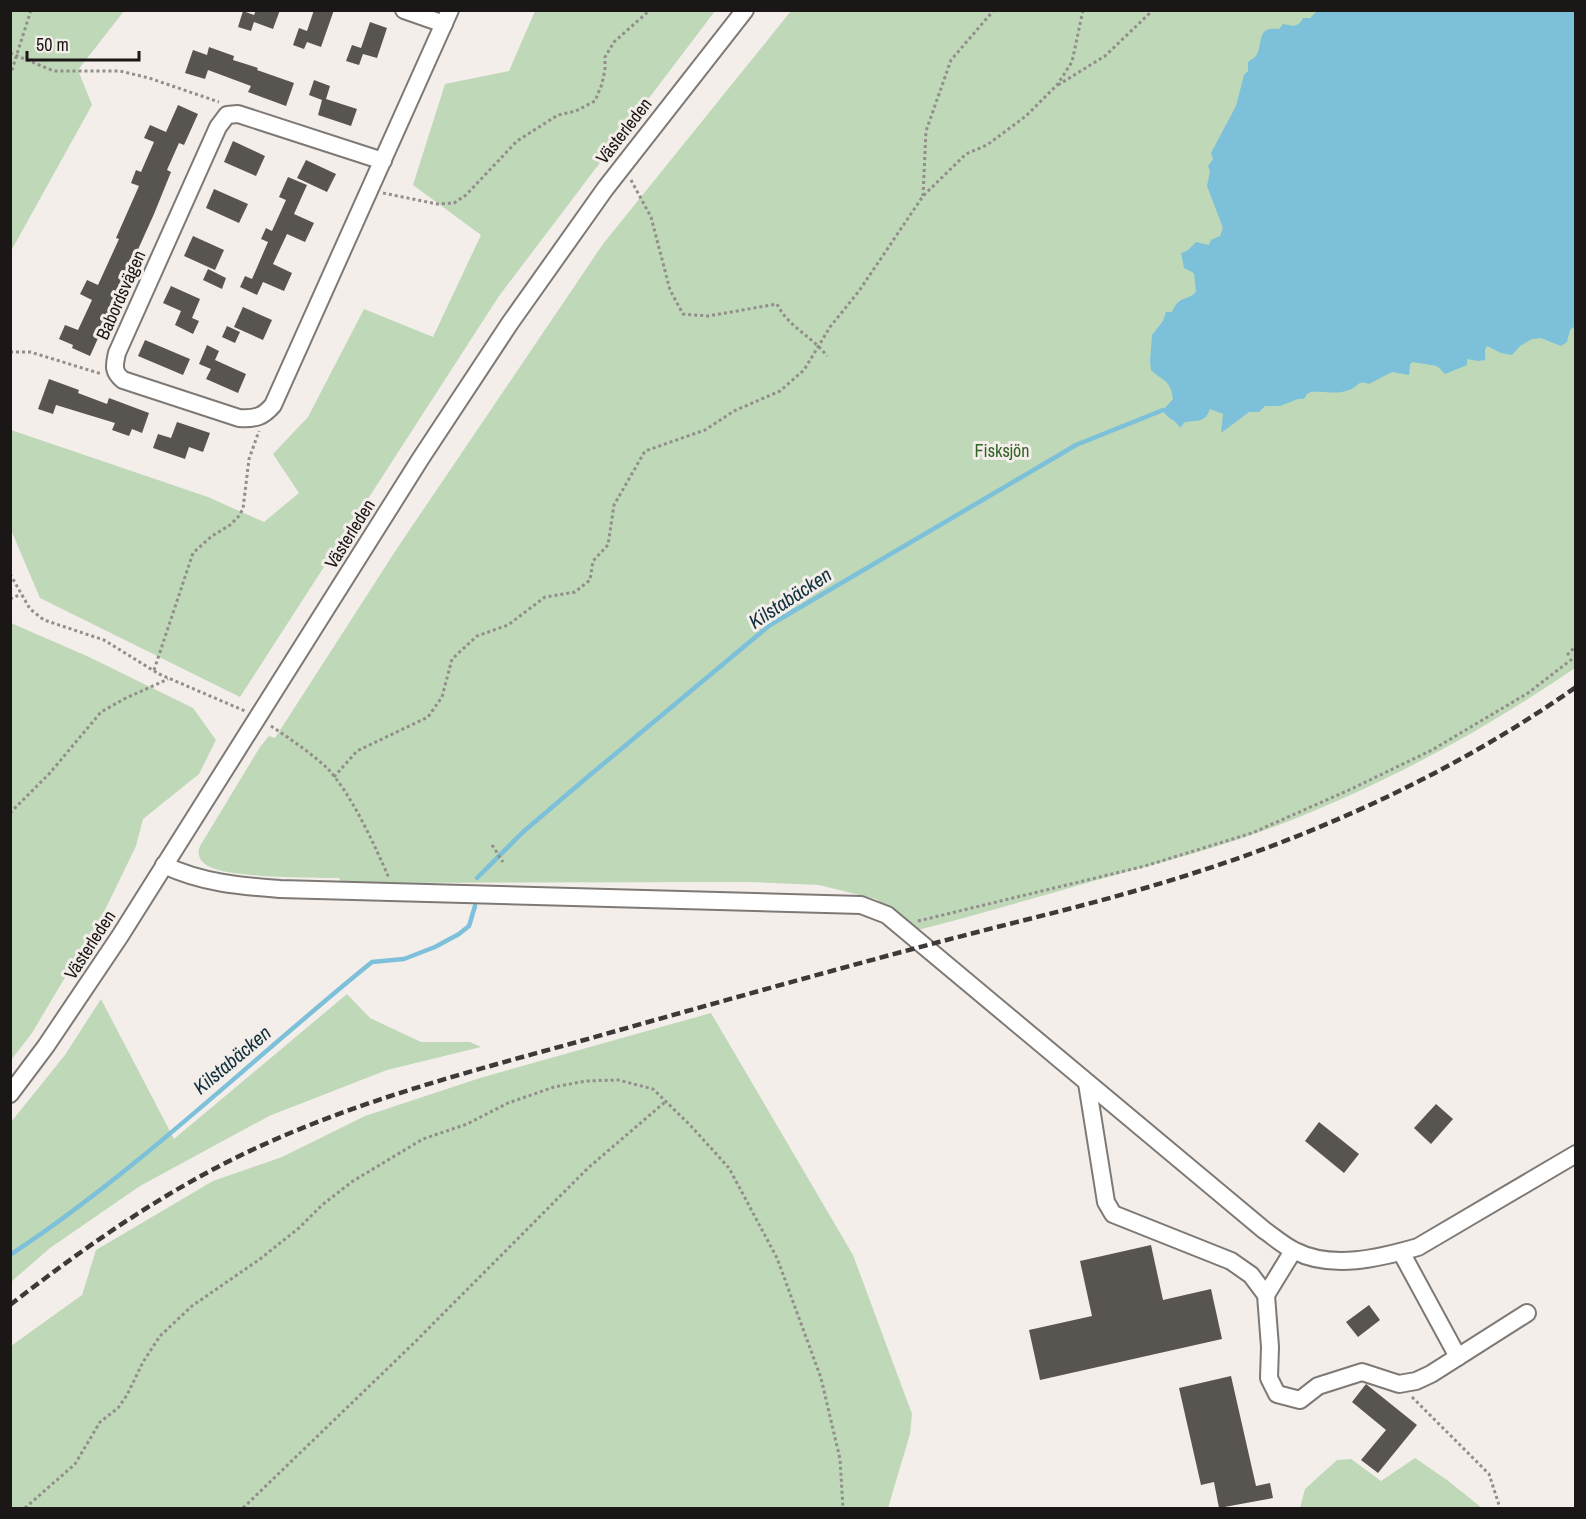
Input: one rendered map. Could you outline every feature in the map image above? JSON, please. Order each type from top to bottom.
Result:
[{"type":"street","points":[[116,374],[123,380],[239,418],[252,419],[264,415],[273,405],[447,17],[404,10]]},
{"type":"street","name":"Västerleden","points":[[10,1094],[77,1001],[458,400],[510,323],[620,169],[744,10]]},
{"type":"street","points":[[238,114],[382,161]]},
{"type":"street","name":"Babordsvägen","points":[[116,374],[114,366],[117,353],[218,127],[227,115],[238,114]]},
{"type":"street","points":[[164,865],[184,875],[213,883],[241,886],[396,893],[861,905],[887,915],[1256,1223],[1293,1251],[1313,1258],[1344,1261],[1418,1247],[1575,1154]]},
{"type":"street","points":[[1087,1083],[1106,1202],[1113,1214],[1231,1260],[1251,1275],[1266,1295],[1270,1347],[1269,1378],[1277,1394],[1300,1400],[1318,1386],[1362,1372],[1399,1384],[1416,1381],[1527,1313]]},
{"type":"street","points":[[1266,1295],[1293,1251]]},
{"type":"street","points":[[1401,1252],[1458,1357]]},
{"type":"path","points":[[10,76],[31,10]]},
{"type":"path","points":[[370,190],[437,204],[454,203],[466,195],[517,141],[558,115],[576,111],[595,101],[602,84],[605,57],[614,42],[650,10]]},
{"type":"path","points":[[923,196],[926,130],[951,60],[994,10]]},
{"type":"path","points":[[1057,85],[1072,62],[1083,10]]},
{"type":"path","points":[[334,777],[357,751],[428,717],[442,697],[452,659],[477,636],[508,624],[545,597],[575,592],[590,580],[593,561],[608,545],[614,505],[645,451],[705,430],[734,411],[780,391],[804,370],[830,327],[858,291],[923,196],[966,154],[987,145],[1018,122],[1057,85],[1105,56],[1153,10]]},
{"type":"path","points":[[10,53],[54,71],[109,69],[149,78],[211,99],[238,114]]},
{"type":"path","points":[[620,169],[630,178],[651,217],[670,290],[683,314],[708,316],[777,304],[783,316],[819,345],[827,356]]},
{"type":"path","points":[[10,352],[30,352],[88,371],[116,374]]},
{"type":"path","points":[[154,670],[193,553],[212,536],[230,525],[243,509],[249,459],[264,415]]},
{"type":"path","points":[[10,574],[30,609],[44,620],[104,640],[168,679],[245,711]]},
{"type":"path","points":[[10,598],[21,594]]},
{"type":"path","points":[[1567,655],[1575,646]]},
{"type":"path","points":[[916,921],[1145,866],[1252,833],[1432,750],[1528,693],[1575,656]]},
{"type":"path","points":[[10,813],[49,774],[101,712],[168,679]]},
{"type":"path","points":[[269,725],[297,744],[334,777],[375,846],[396,893]]},
{"type":"path","points":[[492,845],[503,862]]},
{"type":"path","points":[[25,1509],[75,1464],[100,1422],[118,1408],[127,1395],[143,1362],[160,1336],[192,1306],[261,1259],[353,1181],[423,1139],[467,1124],[508,1103],[554,1087],[586,1081],[618,1080],[653,1089],[729,1168],[777,1258],[821,1378],[840,1458],[843,1509]]},
{"type":"path","points":[[243,1509],[431,1326],[588,1168],[666,1101]]},
{"type":"path","points":[[1399,1384],[1489,1474],[1500,1509]]},
{"type":"green space","points":[[11,10],[124,11],[78,70],[92,105],[11,251]]},
{"type":"green space","points":[[535,11],[715,11],[499,296],[240,697],[40,598],[11,530],[11,430],[208,497],[264,522],[299,493],[273,454],[308,417],[364,309],[433,337],[481,235],[413,185],[445,84],[509,71]]},
{"type":"green space","name":"Fisksjön","points":[[791,11],[1575,11],[1575,668],[1506,713],[1434,754],[1360,791],[1284,823],[1191,854],[918,930],[876,899],[819,885],[750,882],[342,883],[339,878],[254,875],[221,871],[207,865],[199,856],[200,846],[260,747],[269,736],[275,738],[398,547],[603,244]]},
{"type":"green space","points":[[11,623],[89,657],[193,708],[216,740],[199,774],[143,819],[136,846],[105,910],[32,1033],[11,1060]]},
{"type":"green space","points":[[347,994],[370,1018],[421,1042],[470,1042],[481,1047],[387,1070],[269,1116],[140,1186],[50,1248],[11,1282],[11,1122],[65,1055],[101,999],[174,1139]]},
{"type":"green space","points":[[711,1013],[853,1255],[912,1414],[910,1434],[888,1508],[11,1508],[11,1346],[82,1295],[96,1250],[213,1181],[282,1157],[365,1116],[480,1078]]},
{"type":"green space","points":[[1415,1458],[1482,1508],[1300,1508],[1305,1489],[1337,1460],[1351,1459],[1381,1481]]},
{"type":"water","points":[[1317,11],[1575,11],[1575,326],[1570,330],[1567,342],[1561,346],[1541,338],[1532,339],[1520,346],[1512,355],[1501,353],[1487,346],[1485,360],[1467,359],[1467,365],[1445,374],[1437,366],[1412,362],[1409,375],[1392,372],[1369,384],[1360,383],[1352,389],[1335,393],[1311,392],[1304,399],[1280,406],[1265,406],[1259,412],[1249,412],[1221,433],[1223,414],[1210,409],[1203,419],[1185,422],[1180,428],[1163,410],[1173,399],[1172,392],[1168,384],[1151,370],[1152,335],[1163,321],[1166,312],[1172,312],[1180,300],[1196,292],[1194,273],[1184,268],[1181,253],[1187,251],[1196,242],[1209,245],[1211,240],[1220,236],[1223,228],[1207,186],[1210,171],[1208,166],[1213,159],[1211,153],[1236,106],[1244,75],[1248,71],[1248,62],[1256,56],[1263,33],[1266,30],[1279,29],[1283,24],[1297,25],[1303,18],[1310,18]]},
{"type":"building","points":[[256,10],[280,10],[273,29],[254,22],[251,31],[238,27],[243,11],[254,15]]},
{"type":"building","points":[[314,10],[334,10],[321,47],[307,42],[304,49],[293,45],[299,28],[307,31]]},
{"type":"building","points":[[370,22],[387,28],[377,58],[363,54],[359,65],[346,61],[352,45],[361,48]]},
{"type":"building","points":[[209,47],[234,56],[233,60],[294,83],[286,106],[248,92],[251,86],[208,70],[205,79],[185,73],[193,50],[207,55]]},
{"type":"building","points":[[314,80],[330,86],[326,99],[357,109],[351,126],[318,115],[322,100],[309,95]]},
{"type":"building","points":[[178,105],[198,114],[184,145],[179,143],[167,170],[171,172],[154,214],[90,356],[59,339],[65,325],[78,330],[92,300],[80,294],[87,280],[98,285],[119,239],[116,238],[139,186],[131,183],[136,170],[141,172],[154,142],[144,138],[150,125],[166,132]]},
{"type":"building","points":[[233,141],[265,156],[256,176],[224,162]]},
{"type":"building","points":[[306,160],[336,174],[327,192],[297,178]]},
{"type":"building","points":[[288,177],[307,185],[294,214],[314,223],[305,242],[287,234],[273,264],[292,273],[284,291],[263,282],[257,295],[240,287],[245,276],[252,279],[268,242],[261,239],[266,228],[272,231],[286,200],[279,197]]},
{"type":"building","points":[[214,189],[248,204],[239,223],[206,208]]},
{"type":"building","points":[[193,236],[224,250],[215,270],[184,256]]},
{"type":"building","points":[[208,269],[226,278],[222,289],[203,280]]},
{"type":"building","points":[[171,286],[200,299],[192,318],[199,321],[193,334],[175,325],[181,311],[163,303]]},
{"type":"building","points":[[243,307],[272,320],[263,340],[234,327]]},
{"type":"building","points":[[227,326],[240,332],[235,343],[222,337]]},
{"type":"building","points":[[145,340],[190,359],[183,375],[138,356]]},
{"type":"building","points":[[207,345],[219,351],[215,360],[246,374],[238,393],[206,379],[211,369],[199,364]]},
{"type":"building","points":[[49,379],[107,404],[109,398],[149,413],[142,433],[132,429],[129,436],[112,430],[115,423],[56,405],[53,414],[38,409]]},
{"type":"building","points":[[177,422],[210,433],[203,452],[189,447],[185,459],[153,448],[158,434],[171,438]]},
{"type":"building","points":[[1436,1104],[1453,1119],[1431,1144],[1414,1128]]},
{"type":"building","points":[[1319,1122],[1359,1154],[1344,1173],[1305,1141]]},
{"type":"building","points":[[1151,1245],[1163,1300],[1211,1289],[1222,1339],[1040,1380],[1029,1330],[1092,1316],[1080,1261]]},
{"type":"building","points":[[1369,1305],[1380,1320],[1358,1337],[1346,1322]]},
{"type":"building","points":[[1231,1376],[1256,1486],[1270,1483],[1273,1498],[1219,1508],[1214,1482],[1201,1485],[1179,1388]]},
{"type":"building","points":[[1366,1384],[1417,1425],[1378,1473],[1361,1460],[1386,1430],[1352,1402]]},
{"type":"waterway","name":"Kilstabäcken","points":[[477,878],[523,832],[770,625],[1076,445],[1163,410]]},
{"type":"waterway","name":"Kilstabäcken","points":[[10,1255],[58,1222],[150,1151],[372,962],[404,959],[435,947],[459,934],[469,926],[475,906]]},
{"type":"railway","points":[[10,1305],[97,1241],[189,1182],[254,1149],[333,1116],[454,1076],[848,966],[1118,896],[1230,861],[1334,821],[1434,773],[1530,718],[1576,687]]}]
